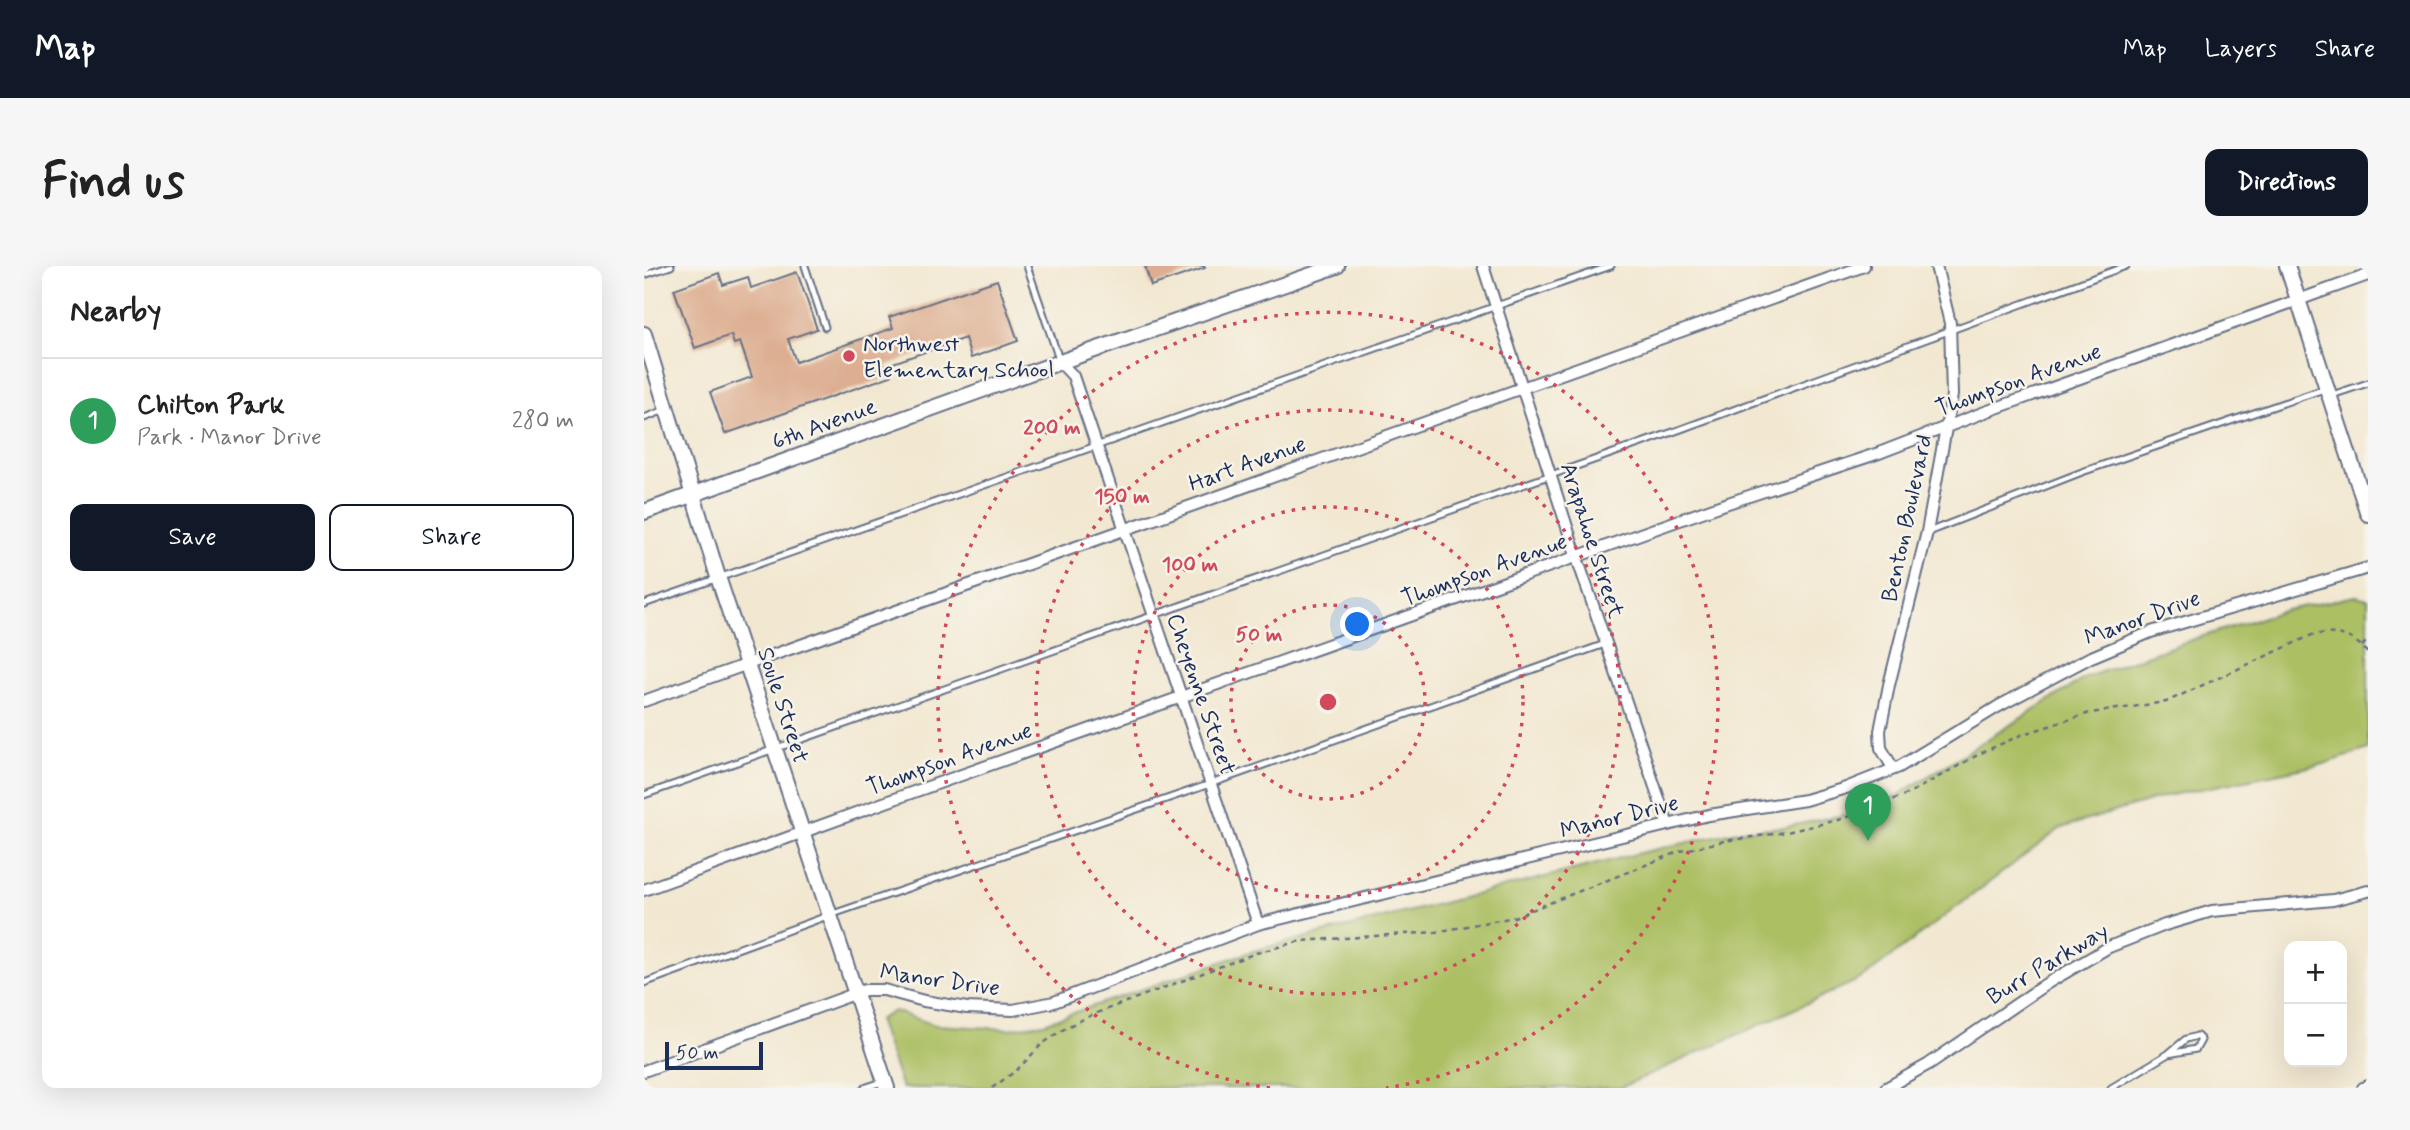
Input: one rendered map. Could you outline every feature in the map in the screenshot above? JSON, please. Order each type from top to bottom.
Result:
[{"type":"street","name":"6th Avenue","points":[[644,512],[1060,362],[1337,266]]},
{"type":"street","name":"Arapahoe Street","points":[[1483,266],[1549,475],[1668,825]]},
{"type":"street","name":"Hart Avenue","points":[[644,701],[1864,266]]},
{"type":"street","points":[[2287,266],[2365,497],[2368,514]]},
{"type":"street","name":"Benton Boulevard","points":[[1893,768],[1881,748],[1880,731],[1927,532],[1952,395],[1950,331],[1940,268]]},
{"type":"street","name":"Thompson Avenue","points":[[644,890],[1722,505],[1879,453],[1947,426],[2368,275]]},
{"type":"street","name":"Soule Street","points":[[644,334],[718,577],[886,1084]]},
{"type":"street","name":"Cheyenne Street","points":[[1060,362],[1073,376],[1258,924]]},
{"type":"street","name":"Manor Drive","points":[[644,1071],[865,990],[884,990],[924,1001],[967,1008],[1013,1010],[1054,1002],[1258,924],[1709,815],[1805,800],[1846,788],[1893,768],[1999,706],[2089,658],[2151,632],[2368,568]]},
{"type":"street","name":"Burr Parkway","points":[[1886,1088],[1929,1064],[2046,984],[2109,947],[2165,925],[2212,911],[2333,900],[2368,891]]},
{"type":"street","points":[[2362,1088],[2368,1086]]},
{"type":"lane","points":[[644,275],[671,266]]},
{"type":"lane","points":[[805,266],[825,327]]},
{"type":"lane","points":[[1027,266],[1060,362]]},
{"type":"lane","points":[[644,604],[1611,266]]},
{"type":"lane","points":[[644,795],[1549,475],[2126,266]]},
{"type":"lane","points":[[1927,532],[2082,472],[2328,392],[2368,383]]},
{"type":"lane","points":[[644,418],[665,410]]},
{"type":"lane","points":[[644,983],[830,915],[1606,643]]},
{"type":"lane","points":[[2111,1088],[2168,1054],[2191,1036],[2197,1036],[2201,1040],[2196,1049],[2168,1054]]},
{"type":"lane","points":[[864,1088],[886,1084]]},
{"type":"path","points":[[992,1088],[1017,1070],[1042,1044],[1067,1027],[1094,1014],[1256,953],[1300,941],[1436,932],[1514,917],[1681,851],[1822,825],[1910,793],[1981,753],[2021,735],[2090,713],[2166,702],[2312,635],[2334,632],[2352,638],[2368,654]]},
{"type":"path","points":[[2362,646],[2368,640]]},
{"type":"green space","points":[[2356,596],[2368,599],[2368,749],[2324,764],[2166,796],[2061,828],[1863,978],[1620,1088],[902,1088],[878,1020],[894,1011],[935,1025],[1009,1029],[1044,1023],[1253,951],[1644,852],[1743,830],[1785,827],[1847,814],[1895,797],[2087,677],[2286,610]]},
{"type":"building","points":[[1145,266],[1204,266],[1205,268],[1151,286]]},
{"type":"building","name":"Northwest Elementary School","points":[[797,272],[817,329],[788,339],[796,362],[893,328],[889,317],[997,280],[1018,341],[971,358],[965,338],[887,365],[891,376],[725,434],[710,392],[752,377],[740,342],[734,344],[731,335],[695,348],[674,289],[719,273],[723,285],[748,277],[751,288]]},
{"type":"place","name":"Northwest Elementary School","points":[[849,356]]},
{"type":"place","name":"Chilton Park","points":[[1868,841]]}]
